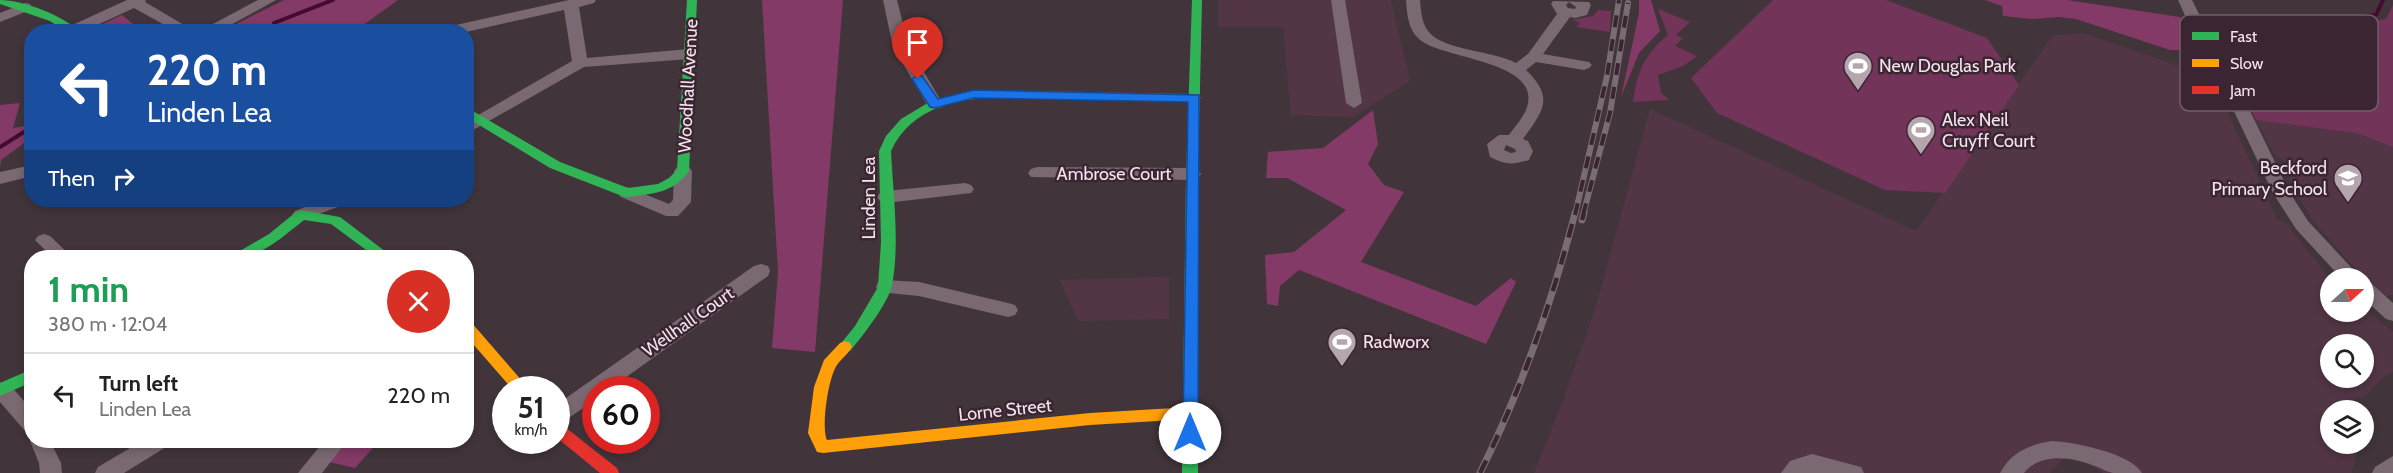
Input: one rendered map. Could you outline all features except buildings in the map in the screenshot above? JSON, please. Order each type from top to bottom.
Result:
[{"type":"street","points":[[0,0],[25,7],[60,24]]},
{"type":"street","points":[[221,24],[269,0]]},
{"type":"street","points":[[474,25],[588,0]]},
{"type":"street","name":"Woodhall Avenue","points":[[627,193],[672,212],[682,202],[692,0]]},
{"type":"street","points":[[890,0],[901,47],[935,104]]},
{"type":"street","points":[[1190,473],[1192,174],[1197,0]]},
{"type":"street","points":[[1338,0],[1354,103]]},
{"type":"street","points":[[1413,0],[1417,26],[1425,37],[1449,48],[1504,62],[1517,70],[1534,88],[1536,106],[1514,140]]},
{"type":"street","points":[[2185,0],[2192,15]]},
{"type":"street","points":[[89,24],[137,1],[176,24]]},
{"type":"street","points":[[1517,70],[1533,57],[1565,3]]},
{"type":"street","points":[[571,4],[580,63]]},
{"type":"street","points":[[0,18],[25,7]]},
{"type":"street","points":[[474,124],[580,63],[689,54]]},
{"type":"street","points":[[1533,57],[1584,66]]},
{"type":"street","name":"Linden Lea","points":[[823,447],[816,433],[822,387],[829,364],[860,330],[885,287],[888,242],[885,151],[892,136],[905,122],[935,104],[974,94],[1195,98]]},
{"type":"street","points":[[2242,111],[2282,193],[2302,225],[2343,268]]},
{"type":"street","points":[[474,116],[555,165],[627,193]]},
{"type":"street","name":"Woodhall Avenue","points":[[627,193],[646,192],[668,184],[683,171]]},
{"type":"street","points":[[0,178],[24,172]]},
{"type":"street","name":"Ambrose Court","points":[[1037,173],[1192,174]]},
{"type":"street","points":[[886,197],[966,188]]},
{"type":"street","points":[[252,250],[274,237],[297,207],[335,220],[376,250]]},
{"type":"street","points":[[44,240],[55,250]]},
{"type":"street","name":"Wellhall Court","points":[[570,406],[761,271]]},
{"type":"street","points":[[885,287],[919,290],[1007,311]]},
{"type":"street","points":[[2374,297],[2393,314]]},
{"type":"street","points":[[474,335],[510,376]]},
{"type":"street","points":[[24,379],[1,390],[24,415]]},
{"type":"street","name":"Lorne Street","points":[[823,447],[1079,421],[1191,413]]},
{"type":"street","points":[[570,440],[610,473]]},
{"type":"street","points":[[43,448],[50,463],[51,473]]},
{"type":"street","points":[[106,473],[147,448]]},
{"type":"street","points":[[309,473],[330,448]]},
{"type":"street","points":[[2011,473],[2023,457],[2045,450],[2068,451],[2103,458],[2131,473]]},
{"type":"street","points":[[2068,451],[2106,473]]},
{"type":"street","points":[[1792,473],[1800,465],[1809,462],[1853,473]]},
{"type":"street","points":[[2384,473],[2393,465]]},
{"type":"shaded area","points":[[284,0],[398,0],[365,24],[236,24]]},
{"type":"shaded area","points":[[762,0],[843,0],[815,352],[772,348],[778,272]]},
{"type":"shaded area","points":[[1218,0],[1391,0],[1410,81],[1353,117],[1291,115],[1283,27],[1218,27]]},
{"type":"shaded area","points":[[1639,0],[1651,0],[1660,31],[1639,53],[1621,97],[1639,13]]},
{"type":"shaded area","name":"New Douglas Park","points":[[1773,0],[1886,0],[1987,38],[2019,85],[1945,193],[1885,190],[1717,113],[1691,78]]},
{"type":"shaded area","points":[[1985,0],[2067,0],[2180,17],[2180,50],[2170,50],[2076,19],[2059,17],[2032,19],[2003,16],[2002,6]]},
{"type":"shaded area","points":[[2393,5],[2393,147],[2356,133],[2256,120],[2252,111],[2378,111],[2378,20],[2386,19]]},
{"type":"shaded area","points":[[1658,9],[1690,22],[1676,35],[1683,38],[1675,46],[1697,56],[1683,66],[1658,75],[1661,93],[1669,100],[1633,102],[1637,82],[1647,57],[1668,35]]},
{"type":"shaded area","points":[[1598,10],[1611,11],[1610,32],[1576,27],[1580,23],[1572,20],[1593,16]]},
{"type":"shaded area","points":[[122,15],[133,24],[102,24]]},
{"type":"shaded area","points":[[2083,33],[2180,66],[2180,111],[2227,111],[2278,221],[2285,222],[2321,268],[2320,322],[2374,322],[2374,316],[2393,332],[2393,372],[2374,387],[2374,334],[2320,334],[2320,388],[2372,388],[2363,397],[2348,400],[2320,400],[2320,454],[2357,454],[2352,473],[2103,473],[2068,452],[2050,473],[1534,473],[1564,398],[1595,310],[1650,109],[1916,231],[2053,35]]},
{"type":"shaded area","points":[[20,103],[13,128],[24,126],[24,143],[1,160],[0,168],[0,105]]},
{"type":"shaded area","points":[[1373,110],[1378,144],[1368,164],[1384,185],[1404,192],[1361,262],[1476,306],[1511,278],[1516,282],[1486,344],[1299,270],[1280,286],[1278,306],[1267,304],[1265,255],[1294,252],[1346,210],[1287,178],[1266,178],[1268,152],[1323,148]]},
{"type":"shaded area","name":"Beckford Primary School","points":[[2256,120],[2356,133],[2393,147],[2393,295],[2386,296],[2374,286],[2374,268],[2355,268],[2311,218],[2289,177],[2295,176],[2285,162],[2274,154]]},
{"type":"shaded area","points":[[1169,277],[1169,319],[1079,321],[1059,280]]},
{"type":"shaded area","points":[[340,448],[373,448],[355,468],[329,462]]},
{"type":"waterway","points":[[274,24],[333,0]]},
{"type":"waterway","points":[[2376,15],[2383,0]]},
{"type":"waterway","points":[[0,147],[24,132]]},
{"type":"railway","points":[[1575,215],[1607,76],[1619,0]]},
{"type":"railway","points":[[1583,215],[1610,113],[1628,3]]},
{"type":"railway","points":[[1480,473],[1509,410],[1534,346],[1575,213]]},
{"type":"railway","points":[[1582,220],[1584,213]]},
{"type":"traffic: fast","points":[[0,0],[62,24]]},
{"type":"traffic: fast","points":[[474,116],[555,165],[627,193],[661,188],[674,181],[683,171],[692,0]]},
{"type":"traffic: fast","points":[[1190,473],[1192,174],[1197,0]]},
{"type":"traffic: fast","points":[[845,347],[860,330],[885,287],[888,242],[885,151],[892,136],[905,122],[935,104],[974,94],[1085,96]]},
{"type":"traffic: fast","points":[[301,215],[335,220],[376,250]]},
{"type":"traffic: fast","points":[[252,250],[274,237],[301,215]]},
{"type":"traffic: fast","points":[[0,390],[24,379]]},
{"type":"traffic: slow","points":[[474,335],[510,376]]},
{"type":"traffic: slow","points":[[845,347],[829,364],[822,387],[816,433],[823,447],[1090,419],[1191,413]]},
{"type":"traffic: jam","points":[[1085,96],[1195,98]]},
{"type":"traffic: jam","points":[[570,439],[611,473]]},
{"type":"place","name":"New Douglas Park","points":[[1858,92]]},
{"type":"place","name":"Alex Neil Cruyff Court","points":[[1921,156]]},
{"type":"place","name":"Beckford Primary School","points":[[2348,204]]},
{"type":"place","name":"Radworx","points":[[1342,368]]},
{"type":"route","points":[[918,79],[935,104],[974,94],[1195,98],[1192,174],[1190,433]]}]
